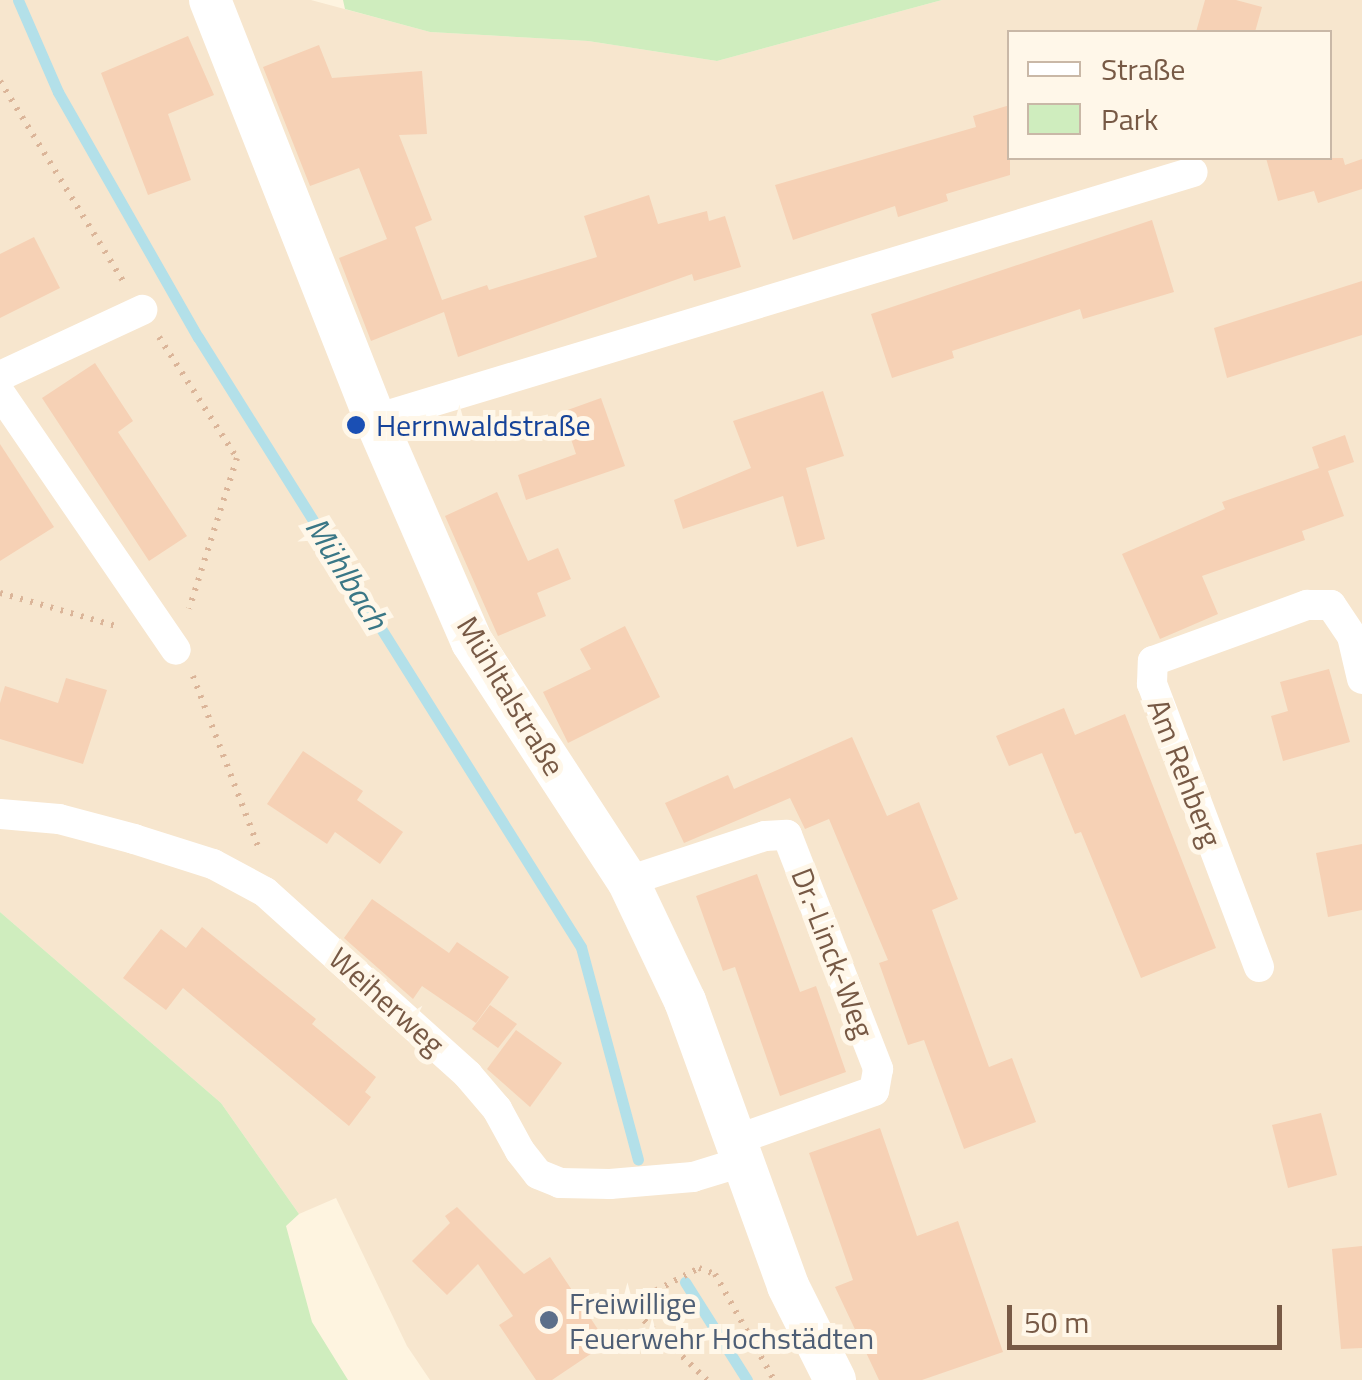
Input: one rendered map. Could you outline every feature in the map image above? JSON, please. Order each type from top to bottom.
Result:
[{"type":"main road","name":"Mühltalstraße","points":[[210,0],[376,419],[472,642],[628,881],[685,1000],[788,1286],[835,1380]]},
{"type":"street","points":[[376,419],[1193,172]]},
{"type":"street","points":[[0,376],[142,310]]},
{"type":"street","points":[[0,393],[176,650]]},
{"type":"street","name":"Am Rehberg","points":[[1259,967],[1152,684],[1153,661],[1307,604],[1331,605],[1352,636],[1362,678]]},
{"type":"street","name":"Weiherweg","points":[[0,814],[58,818],[134,839],[213,864],[264,892],[468,1075],[498,1109],[520,1151],[538,1174],[560,1183],[693,1178],[741,1150]]},
{"type":"street","name":"Dr.-Linck-Weg","points":[[628,881],[766,836],[787,835],[878,1069],[874,1091],[741,1150]]},
{"type":"path","points":[[0,81],[236,458],[176,650]]},
{"type":"path","points":[[0,593],[118,627],[176,650],[202,690],[268,873],[264,892]]},
{"type":"path","points":[[707,1380],[628,1305],[699,1268],[716,1274],[774,1380]]},
{"type":"shaded area","points":[[0,0],[311,0],[430,32],[588,41],[717,61],[942,0],[1362,0],[1362,1380],[430,1380],[407,1346],[336,1198],[299,1214],[221,1103],[0,912]]},
{"type":"green space","points":[[343,0],[942,0],[717,61],[588,41],[430,32],[345,9]]},
{"type":"green space","points":[[0,912],[221,1103],[299,1214],[286,1226],[312,1322],[348,1380],[0,1380]]},
{"type":"building","points":[[1205,0],[1236,0],[1262,7],[1256,30],[1197,30]]},
{"type":"building","points":[[188,36],[214,95],[168,114],[191,180],[148,195],[101,73]]},
{"type":"building","points":[[319,45],[332,78],[422,71],[427,134],[399,135],[432,220],[415,227],[442,300],[597,257],[584,216],[649,195],[658,224],[707,211],[709,221],[725,216],[741,267],[694,281],[692,274],[458,357],[444,312],[371,341],[339,258],[387,239],[359,168],[310,186],[263,67]]},
{"type":"building","points":[[1007,106],[1010,175],[946,194],[948,201],[898,217],[895,206],[793,240],[775,185],[976,127],[973,116]]},
{"type":"building","points":[[1343,158],[1345,165],[1362,159],[1362,189],[1318,203],[1314,191],[1278,201],[1267,160]]},
{"type":"building","points":[[1152,220],[1174,292],[1083,319],[1080,309],[952,351],[954,358],[892,378],[871,314]]},
{"type":"building","points":[[34,237],[60,288],[0,318],[0,254]]},
{"type":"building","points":[[1362,281],[1362,335],[1227,378],[1214,328]]},
{"type":"building","points":[[95,363],[133,421],[118,432],[187,536],[149,561],[42,398]]},
{"type":"building","points":[[823,391],[844,456],[806,468],[825,539],[797,547],[783,496],[683,529],[674,500],[751,468],[733,421]]},
{"type":"building","points":[[601,398],[625,466],[526,500],[518,475],[576,454],[562,412]]},
{"type":"building","points":[[1345,435],[1354,462],[1328,471],[1344,516],[1302,531],[1305,540],[1202,576],[1218,614],[1160,639],[1122,554],[1225,509],[1222,502],[1319,468],[1312,447]]},
{"type":"building","points":[[0,444],[54,527],[0,561]]},
{"type":"building","points":[[497,492],[528,561],[558,548],[571,579],[537,593],[546,616],[498,636],[445,516]]},
{"type":"building","points":[[625,626],[660,697],[568,743],[543,692],[591,669],[580,649]]},
{"type":"building","points":[[1329,669],[1350,742],[1283,761],[1271,716],[1288,711],[1280,682]]},
{"type":"building","points":[[66,678],[107,690],[83,764],[0,739],[0,703],[5,686],[58,703]]},
{"type":"building","points":[[1064,708],[1075,735],[1125,714],[1216,948],[1141,978],[1081,832],[1075,834],[1042,753],[1009,766],[996,736]]},
{"type":"building","points":[[852,737],[887,816],[919,802],[958,899],[932,910],[989,1067],[1012,1058],[1036,1122],[964,1149],[924,1040],[908,1045],[879,963],[888,960],[829,819],[805,829],[790,798],[684,843],[665,803],[728,775],[734,789]]},
{"type":"building","points":[[303,751],[363,791],[357,800],[403,832],[380,864],[335,832],[327,844],[267,804]]},
{"type":"building","points":[[1362,844],[1362,910],[1328,917],[1316,853]]},
{"type":"building","points":[[757,874],[800,992],[816,986],[846,1072],[780,1096],[735,967],[723,971],[696,896]]},
{"type":"building","points":[[372,899],[449,953],[457,942],[509,977],[476,1023],[422,986],[413,999],[344,938]]},
{"type":"building","points":[[202,927],[316,1019],[312,1024],[376,1077],[365,1092],[371,1097],[349,1126],[183,988],[166,1010],[123,978],[161,929],[186,948]]},
{"type":"building","points":[[490,1005],[517,1024],[498,1048],[472,1029]]},
{"type":"building","points":[[516,1030],[562,1063],[530,1107],[487,1069]]},
{"type":"building","points":[[1321,1113],[1337,1175],[1288,1188],[1272,1125]]},
{"type":"building","points":[[880,1128],[917,1236],[958,1221],[1003,1352],[922,1380],[879,1380],[835,1287],[853,1280],[809,1153]]},
{"type":"building","name":"Freiwillige Feuerwehr Hochstädten","points":[[457,1207],[524,1274],[550,1257],[607,1343],[552,1380],[536,1380],[499,1325],[513,1316],[478,1264],[447,1295],[412,1261],[450,1223],[445,1216]]},
{"type":"building","points":[[1362,1246],[1362,1348],[1341,1349],[1332,1249]]},
{"type":"waterway","name":"Mühlbach","points":[[18,0],[58,92],[198,337],[581,947],[638,1160]]},
{"type":"waterway","name":"Mühlbach","points":[[685,1282],[747,1380]]},
{"type":"place","name":"Herrnwaldstraße","points":[[356,425]]},
{"type":"place","name":"Freiwillige Feuerwehr Hochstädten","points":[[549,1320]]}]
